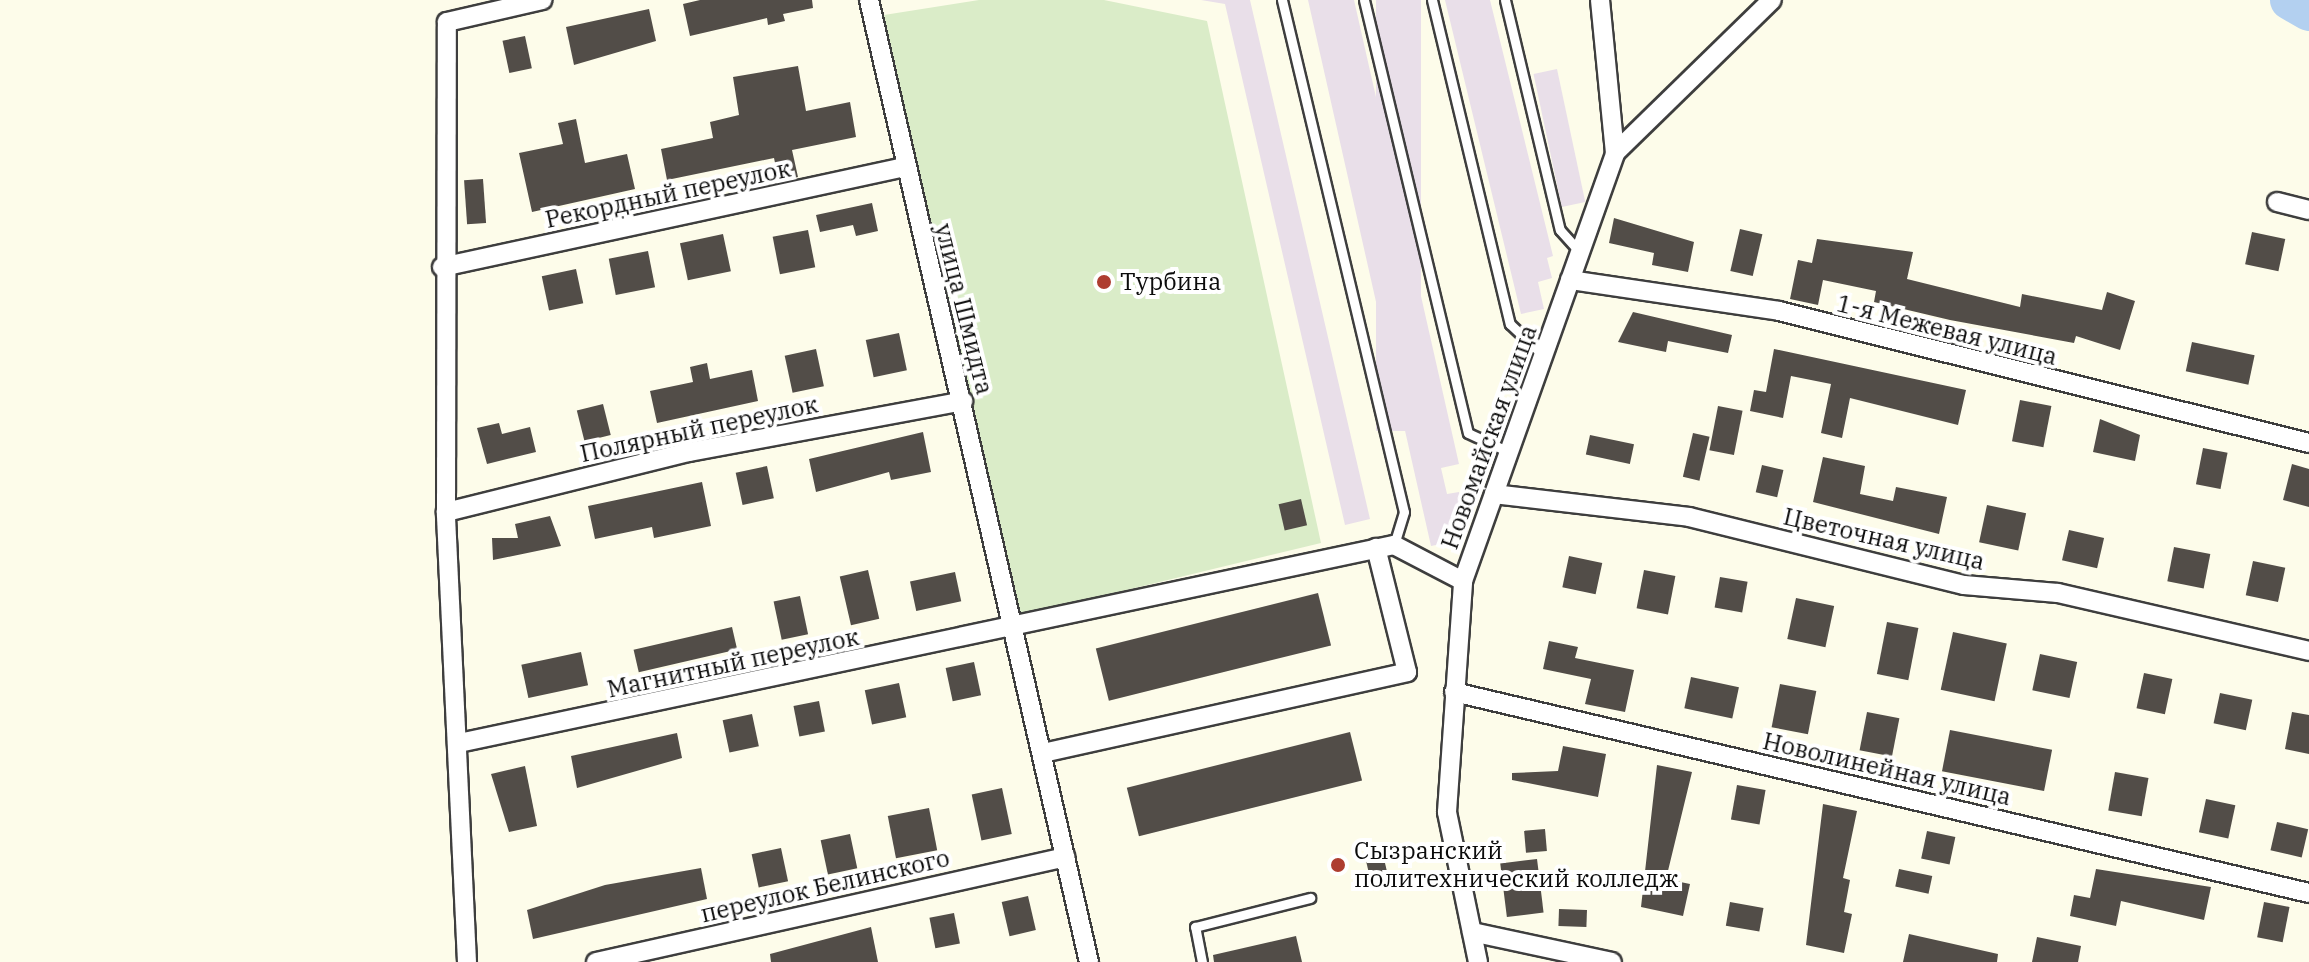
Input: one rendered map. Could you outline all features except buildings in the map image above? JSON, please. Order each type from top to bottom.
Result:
[{"type":"street","points":[[467,962],[446,512],[442,267],[447,22],[542,0]]},
{"type":"street","name":"улица Шмидта","points":[[869,0],[903,167],[963,401],[1089,962]]},
{"type":"street","points":[[1600,0],[1615,153]]},
{"type":"street","name":"Новомайская улица","points":[[1478,962],[1447,812],[1463,581],[1615,153],[1772,0]]},
{"type":"street","name":"Рекордный переулок","points":[[442,267],[903,167]]},
{"type":"street","points":[[2277,202],[2309,210]]},
{"type":"street","name":"1-я Межевая улица","points":[[1570,280],[1779,311],[2309,443]]},
{"type":"street","name":"Полярный переулок","points":[[446,512],[689,452],[963,401]]},
{"type":"street","name":"Цветочная улица","points":[[1494,494],[1689,517],[1964,585],[2058,593],[2309,651]]},
{"type":"street","points":[[1043,753],[1407,672],[1385,546]]},
{"type":"street","points":[[1016,629],[1385,546],[1463,581]]},
{"type":"street","name":"Магнитный переулок","points":[[459,743],[1016,629]]},
{"type":"street","name":"Новолинейная улица","points":[[1454,692],[2309,893]]},
{"type":"street","name":"переулок Белинского","points":[[596,962],[1065,857]]},
{"type":"street","points":[[1472,932],[1612,962]]},
{"type":"lane","points":[[1282,0],[1404,512],[1385,546]]},
{"type":"lane","points":[[1364,0],[1468,433],[1509,452]]},
{"type":"lane","points":[[1432,0],[1510,324],[1544,356]]},
{"type":"lane","points":[[1505,0],[1560,230],[1580,252]]},
{"type":"lane","points":[[1202,962],[1195,927],[1310,898]]},
{"type":"shaded area","points":[[1201,0],[1250,0],[1370,519],[1345,525],[1225,4]]},
{"type":"shaded area","points":[[1308,0],[1354,0],[1459,464],[1441,468],[1447,494],[1459,492],[1468,532],[1456,541],[1431,546]]},
{"type":"shaded area","points":[[1376,0],[1421,0],[1421,431],[1376,431]]},
{"type":"shaded area","points":[[1445,0],[1490,0],[1553,256],[1547,258],[1552,278],[1538,282],[1544,309],[1521,314]]},
{"type":"shaded area","points":[[1557,69],[1585,202],[1562,207],[1534,74]]},
{"type":"green space","name":"Турбина","points":[[979,0],[1104,0],[1207,21],[1321,543],[1019,616],[884,15]]},
{"type":"waterway","points":[[2290,0],[2309,11]]},
{"type":"place","name":"Турбина","points":[[1104,282]]},
{"type":"place","name":"Сызранский политехнический колледж","points":[[1338,865]]}]
